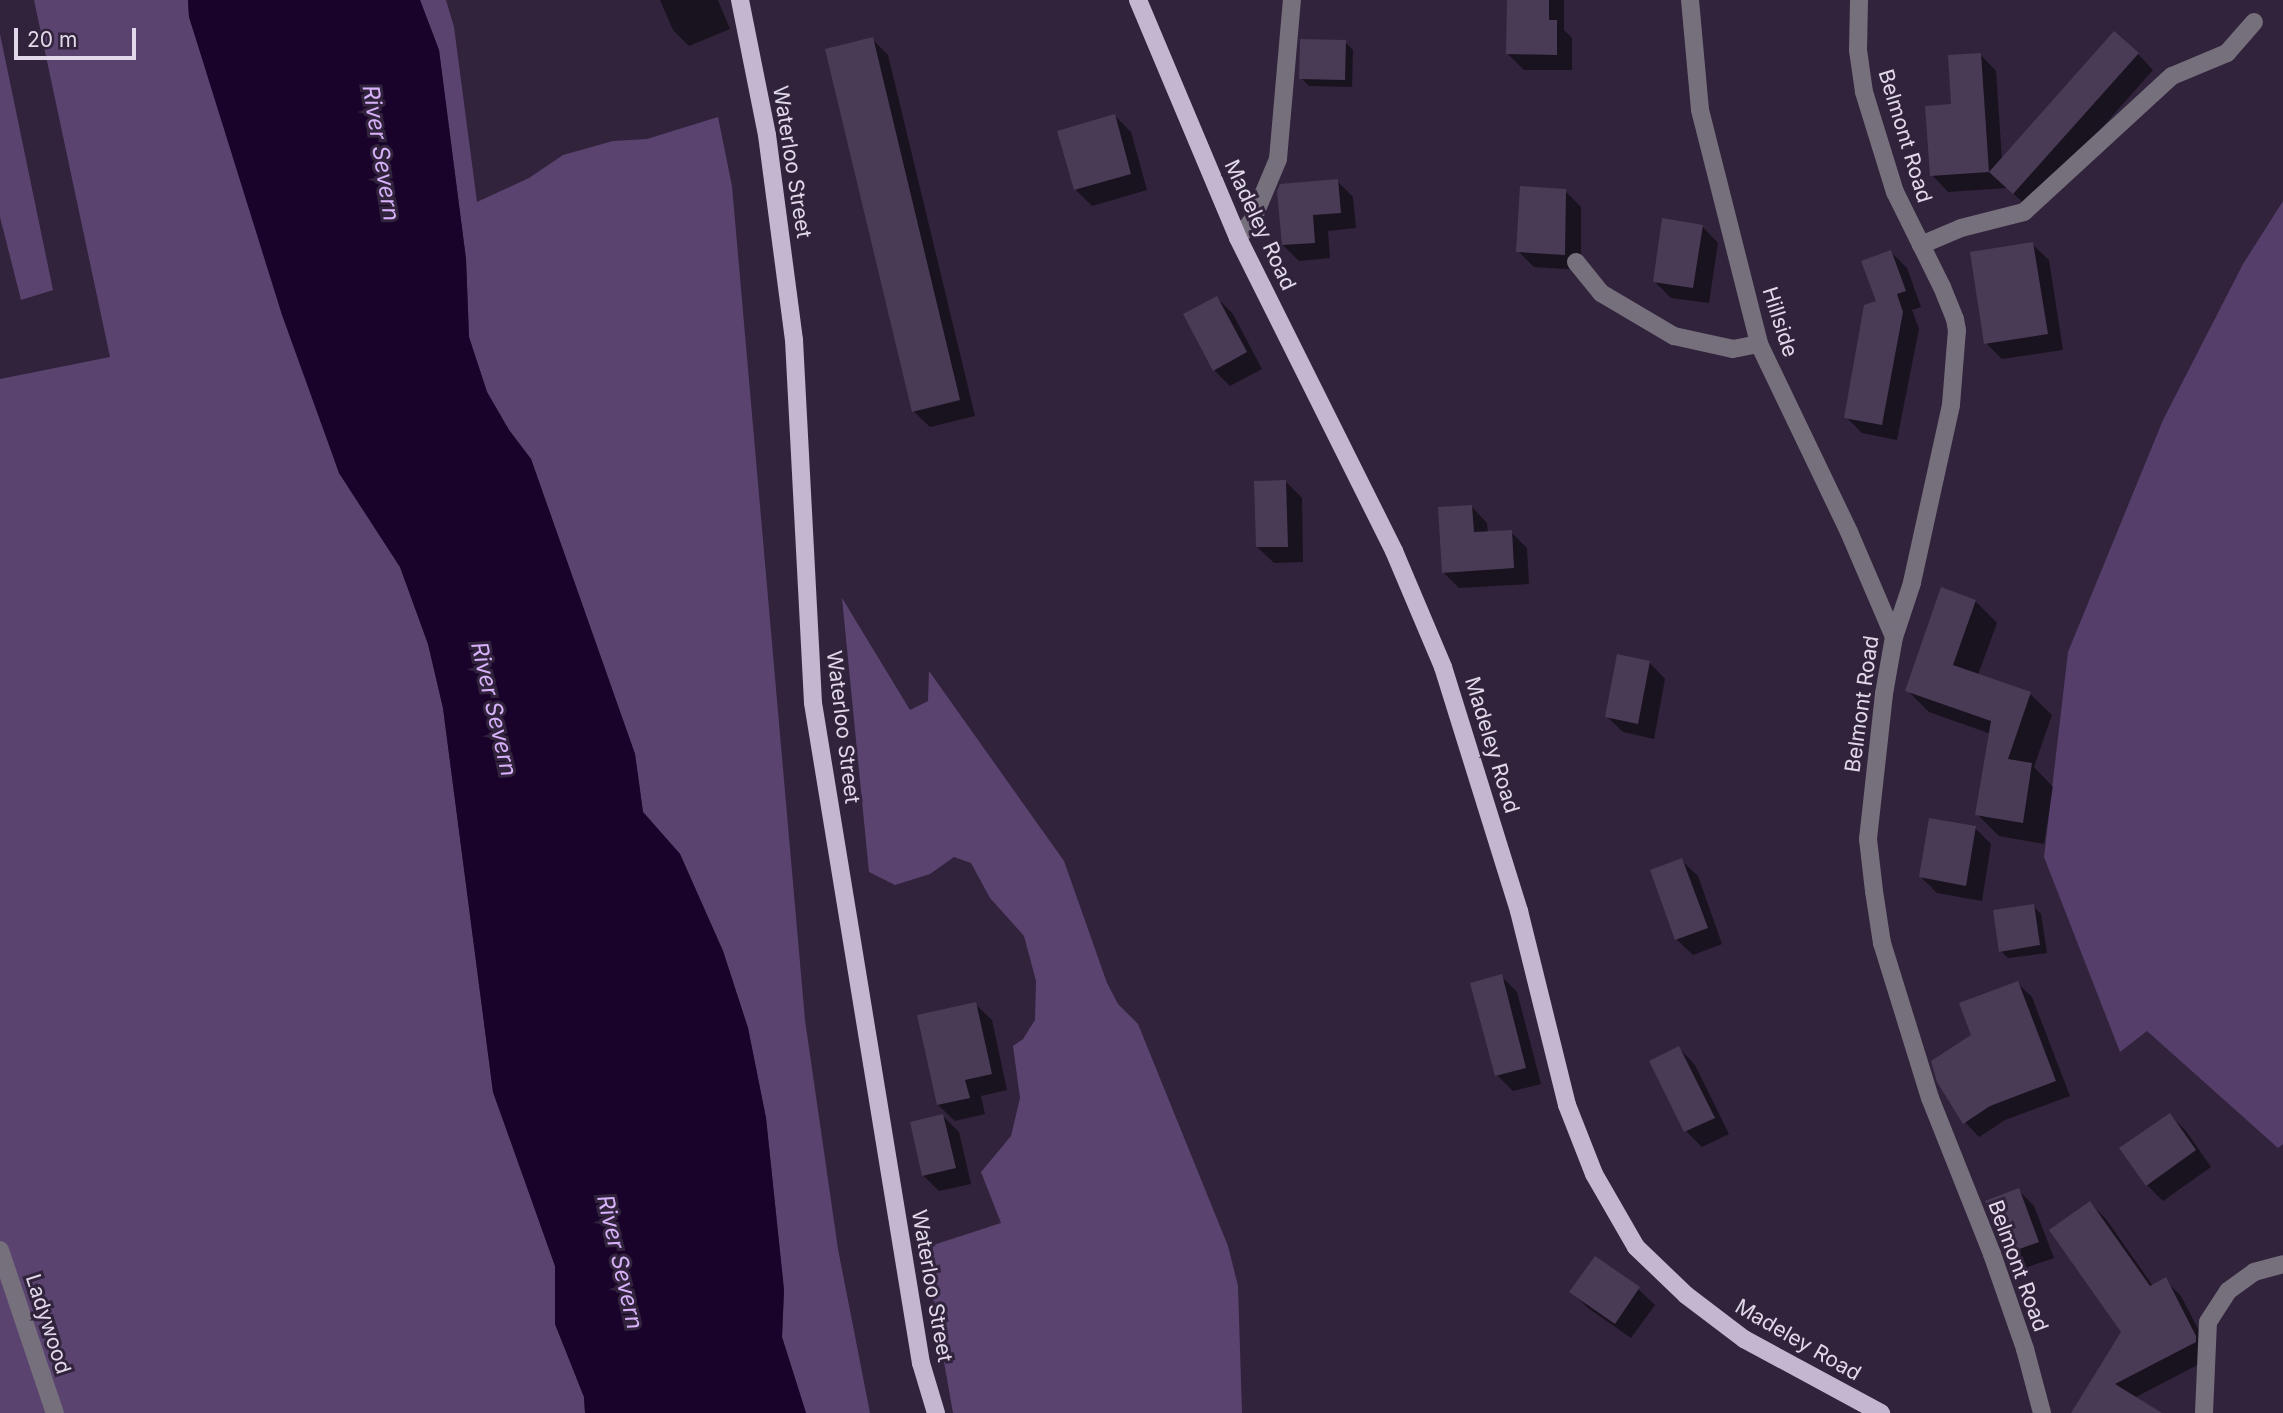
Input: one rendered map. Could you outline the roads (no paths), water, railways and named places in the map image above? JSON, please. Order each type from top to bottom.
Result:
[{"type":"main road","name":"Waterloo Street","points":[[740,0],[767,135],[794,340],[813,703],[921,1363],[936,1413]]},
{"type":"main road","name":"Madeley Road","points":[[1138,0],[1238,239],[1394,551],[1443,667],[1519,911],[1567,1105],[1594,1174],[1636,1247],[1686,1295],[1744,1339],[1881,1413]]},
{"type":"street","points":[[1238,239],[1252,221],[1278,159],[1292,0]]},
{"type":"street","name":"Hillside","points":[[1690,0],[1700,110],[1759,344],[1849,532],[1894,637]]},
{"type":"street","name":"Belmont Road","points":[[1859,0],[1858,50],[1864,93],[1895,192],[1955,319],[1956,353],[1951,405],[1912,583],[1894,637],[1868,839],[1882,943],[1930,1098],[1992,1254],[2042,1413]]},
{"type":"street","points":[[1921,245],[1961,229],[2024,212],[2172,76],[2227,53],[2254,22]]},
{"type":"street","points":[[1576,262],[1601,293],[1674,336],[1733,349],[1759,344]]},
{"type":"street","name":"Ladywood","points":[[0,1250],[55,1413]]},
{"type":"street","points":[[2204,1413],[2208,1322],[2228,1291],[2254,1272],[2283,1264]]},
{"type":"water","name":"River Severn","points":[[188,0],[420,0],[439,50],[466,259],[469,337],[487,392],[509,430],[531,459],[635,754],[643,812],[680,854],[723,951],[748,1028],[766,1118],[784,1290],[782,1337],[806,1413],[585,1413],[584,1397],[555,1324],[555,1266],[493,1092],[443,708],[428,644],[400,567],[339,473],[282,315],[189,17]]}]
